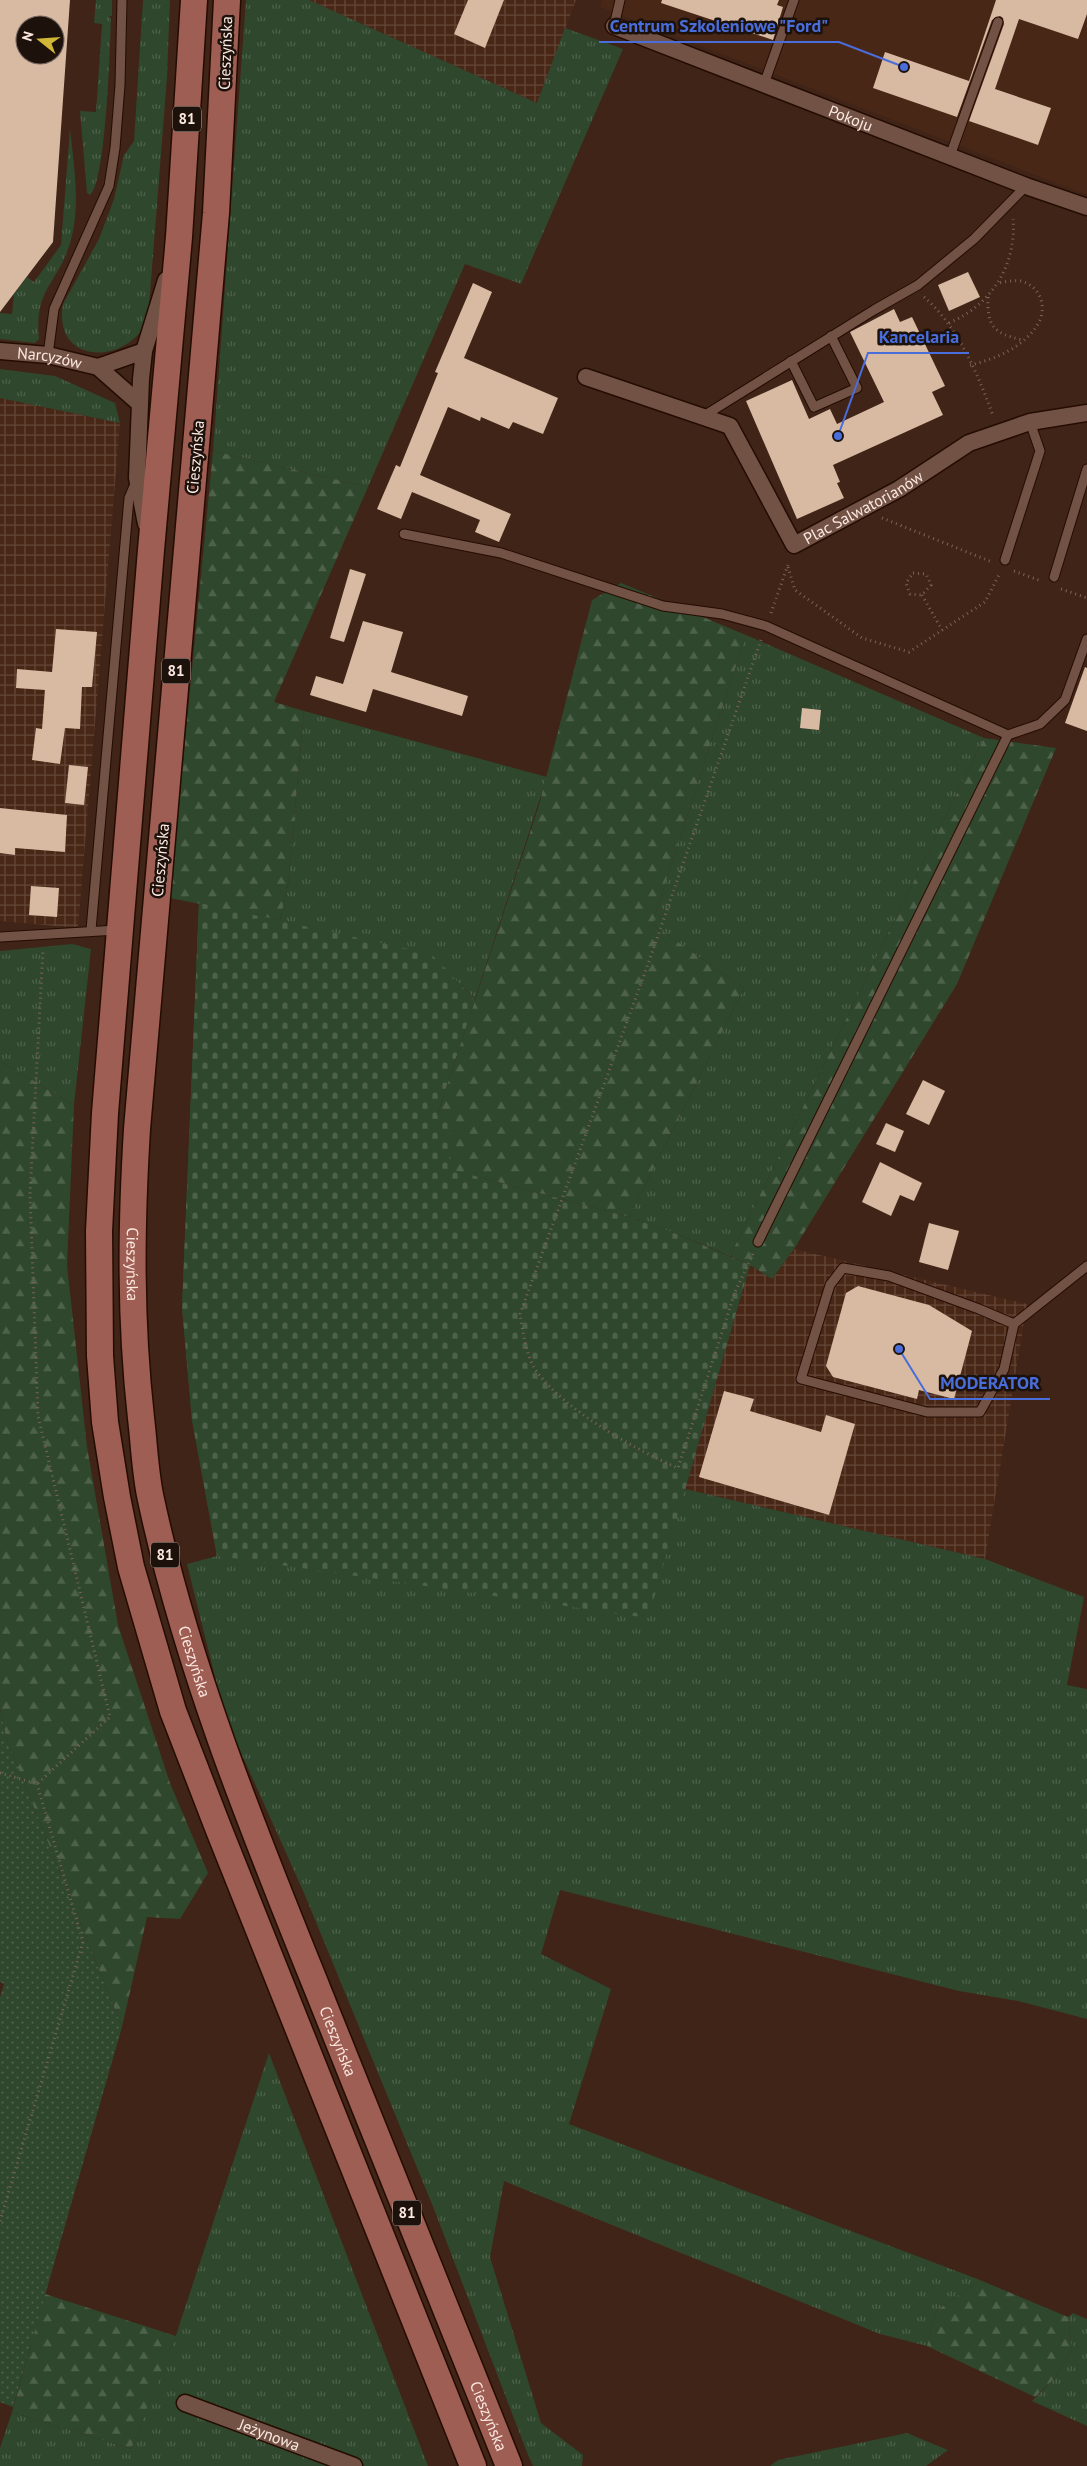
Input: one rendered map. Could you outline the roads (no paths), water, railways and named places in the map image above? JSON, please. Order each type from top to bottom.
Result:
[{"type":"main road","name":"Cieszyńska","points":[[194,0],[179,237],[151,550],[105,1113],[99,1231],[100,1356],[105,1422],[131,1567],[173,1711],[218,1830],[473,2466]]},
{"type":"main road","name":"Cieszyńska","points":[[227,0],[216,213],[137,1129],[132,1217],[132,1309],[135,1360],[149,1492],[186,1638],[226,1753],[305,1960],[509,2466]]},
{"type":"street","name":"Pokoju","points":[[614,26],[1026,186],[1087,207]]},
{"type":"street","points":[[151,550],[138,478],[140,404],[144,352],[179,237]]},
{"type":"street","name":"Narcyzów","points":[[0,351],[48,356],[98,367],[140,404]]},
{"type":"street","name":"Narcyzów","points":[[98,367],[144,352]]},
{"type":"street","name":"Plac Salwatorianów","points":[[586,377],[730,426],[794,545],[899,490],[969,443],[1030,422],[1087,413]]},
{"type":"street","name":"Jeżynowa","points":[[185,2403],[354,2466]]},
{"type":"lane","points":[[48,356],[54,309],[108,186],[115,148],[120,85],[122,0]]},
{"type":"lane","points":[[614,26],[620,0]]},
{"type":"lane","points":[[764,84],[794,0]]},
{"type":"lane","points":[[950,156],[998,22]]},
{"type":"lane","points":[[702,417],[912,288],[974,239],[1026,186]]},
{"type":"lane","points":[[791,361],[814,407],[857,388],[831,336]]},
{"type":"lane","points":[[1004,564],[1040,451],[1030,422]]},
{"type":"lane","points":[[1052,581],[1087,470]]},
{"type":"lane","points":[[91,930],[129,498],[138,478]]},
{"type":"lane","points":[[404,534],[501,553],[663,606],[722,614],[766,626],[1008,735],[1040,724],[1065,700],[1087,639]]},
{"type":"lane","points":[[758,1242],[1008,735]]},
{"type":"lane","points":[[0,937],[91,930],[121,930]]},
{"type":"lane","points":[[1014,1324],[889,1276],[843,1268],[830,1285],[801,1379],[927,1412],[980,1412],[1004,1369],[1014,1324],[1087,1266]]},
{"type":"place","name":"Centrum Szkoleniowe \"Ford\"","points":[[904,67]]},
{"type":"place","name":"Kancelaria","points":[[838,436]]},
{"type":"place","name":"MODERATOR","points":[[899,1349]]}]
